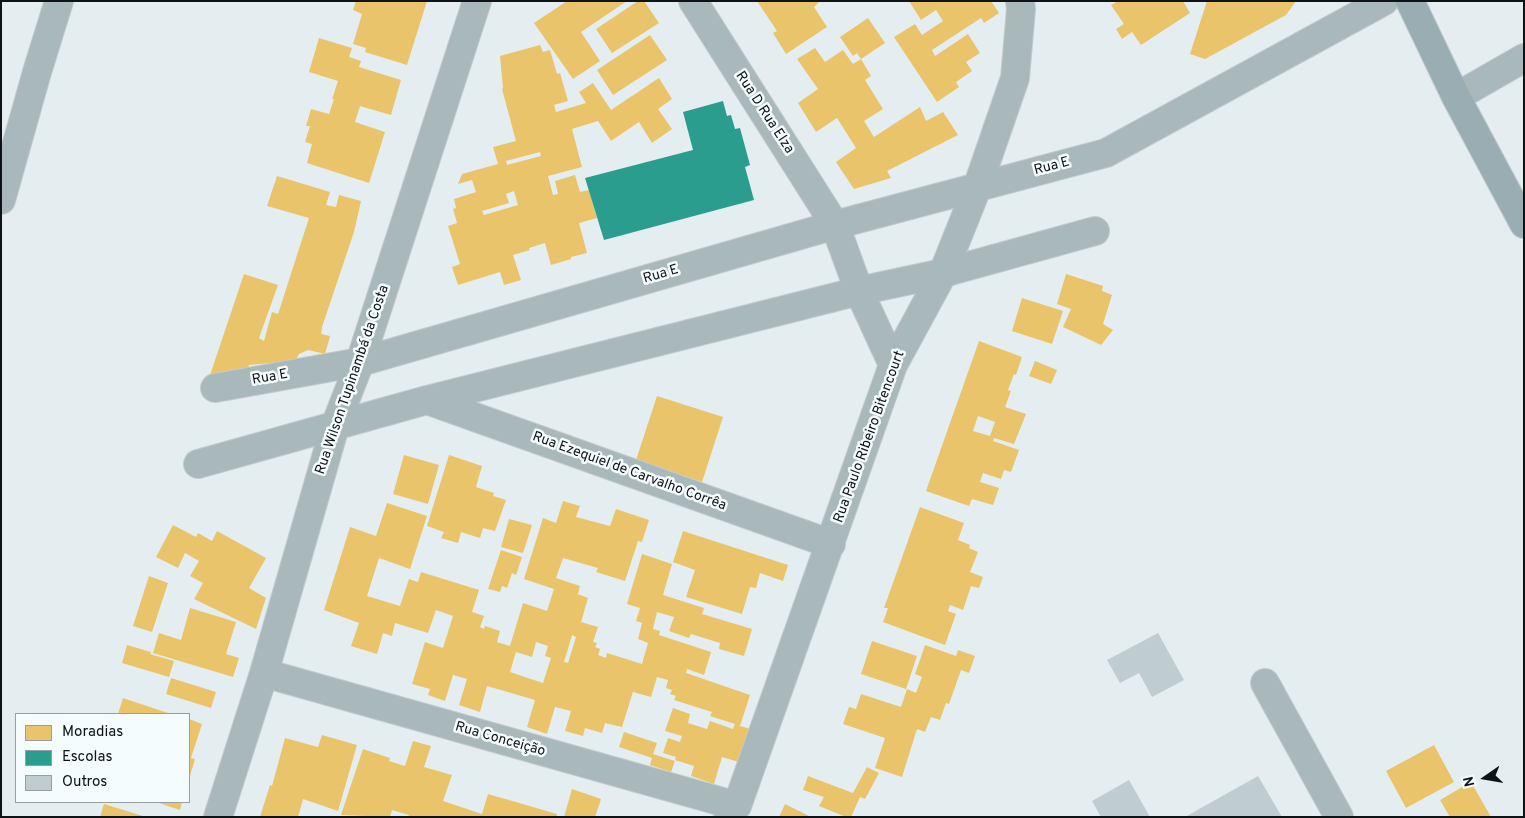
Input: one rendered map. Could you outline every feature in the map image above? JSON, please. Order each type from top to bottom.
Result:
[{"type":"main road","points":[[1410,1],[1456,97],[1524,224]]},
{"type":"street","points":[[1,200],[36,72],[59,1]]},
{"type":"street","name":"Rua Wilson Tupinambá da Costa","points":[[218,817],[264,673],[334,426],[360,362],[476,1]]},
{"type":"street","name":"Rua D Rua Elza","points":[[693,1],[835,225],[859,291],[893,365]]},
{"type":"street","name":"Rua Paulo Ribeiro Bitencourt","points":[[733,812],[893,365],[943,273],[977,188],[1015,78],[1021,9],[1020,1]]},
{"type":"street","name":"Rua E","points":[[215,388],[360,362],[835,225],[1106,153],[1384,1]]},
{"type":"street","points":[[1456,97],[1524,58]]},
{"type":"street","points":[[198,464],[427,400],[859,291],[943,273],[1095,231]]},
{"type":"street","name":"Rua Ezequiel de Carvalho Corrêa","points":[[427,400],[830,544]]},
{"type":"street","name":"Rua Conceição","points":[[264,673],[733,812]]},
{"type":"street","points":[[1265,683],[1339,817]]},
{"type":"building: Moradias","points":[[356,1],[427,1],[407,65],[365,52],[366,48],[353,44],[362,14],[353,10]]},
{"type":"building: Moradias","points":[[567,1],[627,1],[581,32],[600,61],[573,79],[534,23]]},
{"type":"building: Moradias","points":[[638,1],[644,1],[659,23],[612,53],[596,29]]},
{"type":"building: Moradias","points":[[757,1],[819,1],[814,7],[827,27],[786,54],[773,33],[777,31]]},
{"type":"building: Moradias","points":[[909,1],[991,1],[999,13],[984,23],[981,18],[932,50],[935,56],[968,34],[980,53],[966,62],[972,71],[956,82],[959,87],[937,102],[894,37],[915,24],[922,35],[943,21],[936,10],[921,20]]},
{"type":"building: Moradias","points":[[1118,1],[1183,1],[1190,13],[1141,45],[1132,32],[1122,39],[1116,29],[1124,24],[1111,5]]},
{"type":"building: Moradias","points":[[1207,1],[1296,1],[1286,15],[1205,59],[1190,54]]},
{"type":"building: Moradias","points":[[868,18],[885,43],[861,59],[857,53],[853,56],[840,37]]},
{"type":"building: Moradias","points":[[650,35],[667,60],[613,95],[597,70]]},
{"type":"building: Moradias","points":[[319,38],[352,48],[349,57],[361,61],[359,67],[401,80],[391,115],[360,106],[355,122],[385,132],[369,183],[307,163],[312,144],[305,142],[310,126],[306,126],[311,109],[329,114],[338,81],[309,72]]},
{"type":"building: Moradias","points":[[540,45],[543,52],[550,50],[557,74],[560,73],[568,101],[554,105],[556,112],[586,103],[579,92],[593,83],[611,110],[659,78],[672,99],[658,109],[672,129],[652,143],[639,122],[611,141],[598,121],[572,129],[582,167],[548,176],[553,195],[558,194],[555,181],[575,175],[580,192],[589,190],[597,218],[579,223],[587,253],[551,265],[545,243],[513,255],[521,280],[504,285],[500,272],[458,285],[452,267],[460,264],[448,226],[457,223],[453,209],[456,208],[454,199],[476,192],[472,180],[458,184],[462,174],[498,164],[493,147],[516,141],[502,89],[500,56]],"holes":[[[540,152],[541,156],[507,165],[506,161]],[[514,191],[518,205],[484,215],[482,211],[509,203],[506,194]]]},
{"type":"building: Moradias","points":[[815,48],[825,62],[843,50],[853,64],[861,59],[871,76],[865,80],[883,109],[864,121],[874,137],[920,107],[926,121],[943,112],[958,135],[887,171],[891,178],[854,189],[836,162],[856,148],[837,118],[816,132],[798,103],[818,89],[797,59]]},
{"type":"building: Moradias","points":[[277,176],[330,192],[326,205],[336,207],[339,195],[361,201],[354,232],[322,327],[321,334],[330,336],[325,354],[308,350],[299,354],[296,360],[293,361],[249,365],[247,373],[207,384],[244,274],[278,285],[259,338],[264,341],[272,312],[278,314],[309,218],[267,206]]},
{"type":"building: Moradias","points":[[1066,274],[1103,286],[1102,291],[1112,295],[1103,324],[1113,330],[1101,345],[1063,327],[1071,309],[1057,304]]},
{"type":"building: Moradias","points":[[1022,298],[1063,311],[1052,344],[1012,331]]},
{"type":"building: Moradias","points":[[979,341],[1022,357],[1016,375],[1014,374],[1008,390],[1011,391],[1005,407],[1026,414],[1014,444],[994,438],[993,441],[1019,450],[1011,472],[1004,470],[1001,479],[983,473],[980,482],[999,488],[993,505],[972,499],[969,506],[926,491]],"holes":[[[978,416],[995,422],[990,436],[973,431]]]},
{"type":"building: Moradias","points":[[1035,361],[1057,370],[1051,384],[1029,376]]},
{"type":"building: Moradias","points":[[657,396],[723,417],[702,482],[636,460]]},
{"type":"building: Moradias","points":[[404,455],[439,465],[428,504],[393,494]]},
{"type":"building: Moradias","points":[[449,455],[482,466],[476,487],[494,493],[493,496],[506,500],[495,531],[483,528],[480,538],[461,532],[458,543],[441,538],[444,532],[427,526]]},
{"type":"building: Moradias","points":[[563,501],[580,506],[576,517],[610,526],[616,509],[649,520],[642,542],[638,541],[625,581],[596,572],[598,568],[563,558],[556,578],[580,586],[578,594],[588,598],[581,622],[598,627],[593,642],[597,643],[595,647],[600,649],[598,655],[606,658],[607,653],[642,664],[648,643],[638,639],[642,623],[636,621],[640,608],[627,604],[642,554],[672,564],[663,595],[704,608],[702,614],[752,629],[744,656],[719,649],[720,643],[691,634],[689,638],[669,631],[674,617],[657,612],[653,629],[660,631],[659,635],[711,652],[704,675],[687,669],[686,673],[750,695],[740,726],[754,730],[742,763],[722,757],[714,784],[691,776],[694,766],[675,760],[676,757],[663,753],[668,738],[680,742],[682,736],[665,731],[673,708],[690,714],[688,723],[707,729],[710,721],[733,729],[735,724],[710,716],[712,712],[674,700],[676,696],[670,694],[672,690],[666,688],[668,680],[657,677],[651,697],[633,692],[622,727],[605,723],[602,733],[585,728],[583,736],[565,731],[571,711],[555,707],[547,734],[527,727],[535,700],[487,686],[480,712],[459,705],[467,679],[453,675],[445,701],[428,695],[430,689],[412,684],[425,642],[443,648],[453,616],[436,610],[428,633],[395,623],[392,636],[383,633],[377,654],[351,646],[359,623],[324,610],[350,527],[376,536],[387,503],[427,516],[410,569],[379,558],[367,596],[400,606],[409,579],[418,582],[421,572],[479,590],[472,612],[484,616],[480,627],[484,629],[485,626],[500,631],[497,642],[510,646],[523,603],[547,611],[554,589],[524,579],[543,518],[556,523]],"holes":[[[572,635],[576,637],[568,663],[564,662]],[[536,642],[548,646],[545,656],[551,658],[543,683],[510,672],[516,652],[532,657]]]},
{"type":"building: Moradias","points":[[920,507],[964,523],[958,540],[970,545],[969,548],[978,552],[970,572],[983,577],[979,588],[971,586],[963,610],[950,605],[948,611],[956,614],[945,645],[883,622],[888,608],[884,608]]},
{"type":"building: Moradias","points":[[509,519],[532,525],[523,553],[501,547]]},
{"type":"building: Moradias","points":[[173,525],[196,537],[198,533],[212,541],[217,531],[266,558],[249,588],[266,598],[256,629],[194,599],[203,583],[190,576],[199,561],[185,553],[178,568],[156,557]]},
{"type":"building: Moradias","points":[[683,531],[788,565],[783,581],[760,573],[756,588],[750,587],[742,614],[686,597],[695,570],[673,562]]},
{"type":"building: Moradias","points":[[501,550],[522,557],[516,575],[512,573],[507,588],[502,586],[500,592],[488,589]]},
{"type":"building: Moradias","points":[[149,576],[168,583],[152,632],[133,626]]},
{"type":"building: Moradias","points":[[190,608],[236,622],[226,654],[239,658],[233,677],[153,653],[159,633],[181,640]]},
{"type":"building: Moradias","points":[[872,641],[917,656],[906,689],[861,674]]},
{"type":"building: Moradias","points":[[127,645],[174,661],[169,677],[122,663]]},
{"type":"building: Moradias","points":[[925,645],[956,656],[958,650],[975,656],[969,673],[961,670],[949,704],[946,703],[940,720],[931,717],[925,732],[917,729],[902,777],[875,768],[885,738],[843,724],[849,707],[856,709],[861,694],[901,707],[907,689],[916,693],[922,677],[915,674]]},
{"type":"building: Moradias","points":[[171,678],[216,692],[211,708],[166,694]]},
{"type":"building: Moradias","points":[[123,698],[168,713],[118,713]]},
{"type":"building: Moradias","points":[[190,719],[202,724],[191,758],[195,759],[190,776]]},
{"type":"building: Moradias","points":[[624,732],[657,743],[653,754],[675,761],[671,772],[650,765],[652,758],[619,747]]},
{"type":"building: Moradias","points":[[322,735],[357,745],[338,811],[303,799],[298,817],[260,817],[270,785],[272,786],[285,738],[318,747]]},
{"type":"building: Moradias","points":[[413,741],[431,746],[424,767],[452,775],[443,801],[482,814],[488,794],[557,814],[557,817],[408,817],[409,815],[392,810],[390,817],[341,815],[363,749],[390,758],[389,761],[405,766]]},
{"type":"building: Moradias","points":[[1434,745],[1454,782],[1406,808],[1386,771]]},
{"type":"building: Moradias","points":[[867,767],[879,773],[865,799],[860,797],[851,817],[846,817],[819,806],[824,797],[803,790],[808,776],[853,793]]},
{"type":"building: Moradias","points":[[1471,782],[1491,817],[1450,817],[1440,800]]},
{"type":"building: Moradias","points":[[572,789],[601,799],[595,817],[564,817]]},
{"type":"building: Moradias","points":[[159,803],[182,803],[180,810]]},
{"type":"building: Moradias","points":[[104,804],[143,816],[143,817],[100,817]]},
{"type":"building: Moradias","points":[[785,804],[811,817],[779,817]]},
{"type":"building: Escolas","points":[[723,101],[727,116],[731,115],[735,129],[740,128],[750,165],[745,167],[754,200],[604,240],[585,178],[693,150],[683,112]]},
{"type":"building: Outros","points":[[1158,633],[1184,680],[1152,697],[1139,673],[1120,683],[1107,660]]},
{"type":"building: Outros","points":[[1258,776],[1282,817],[1185,817]]},
{"type":"building: Outros","points":[[1129,780],[1150,817],[1101,817],[1092,801]]}]
